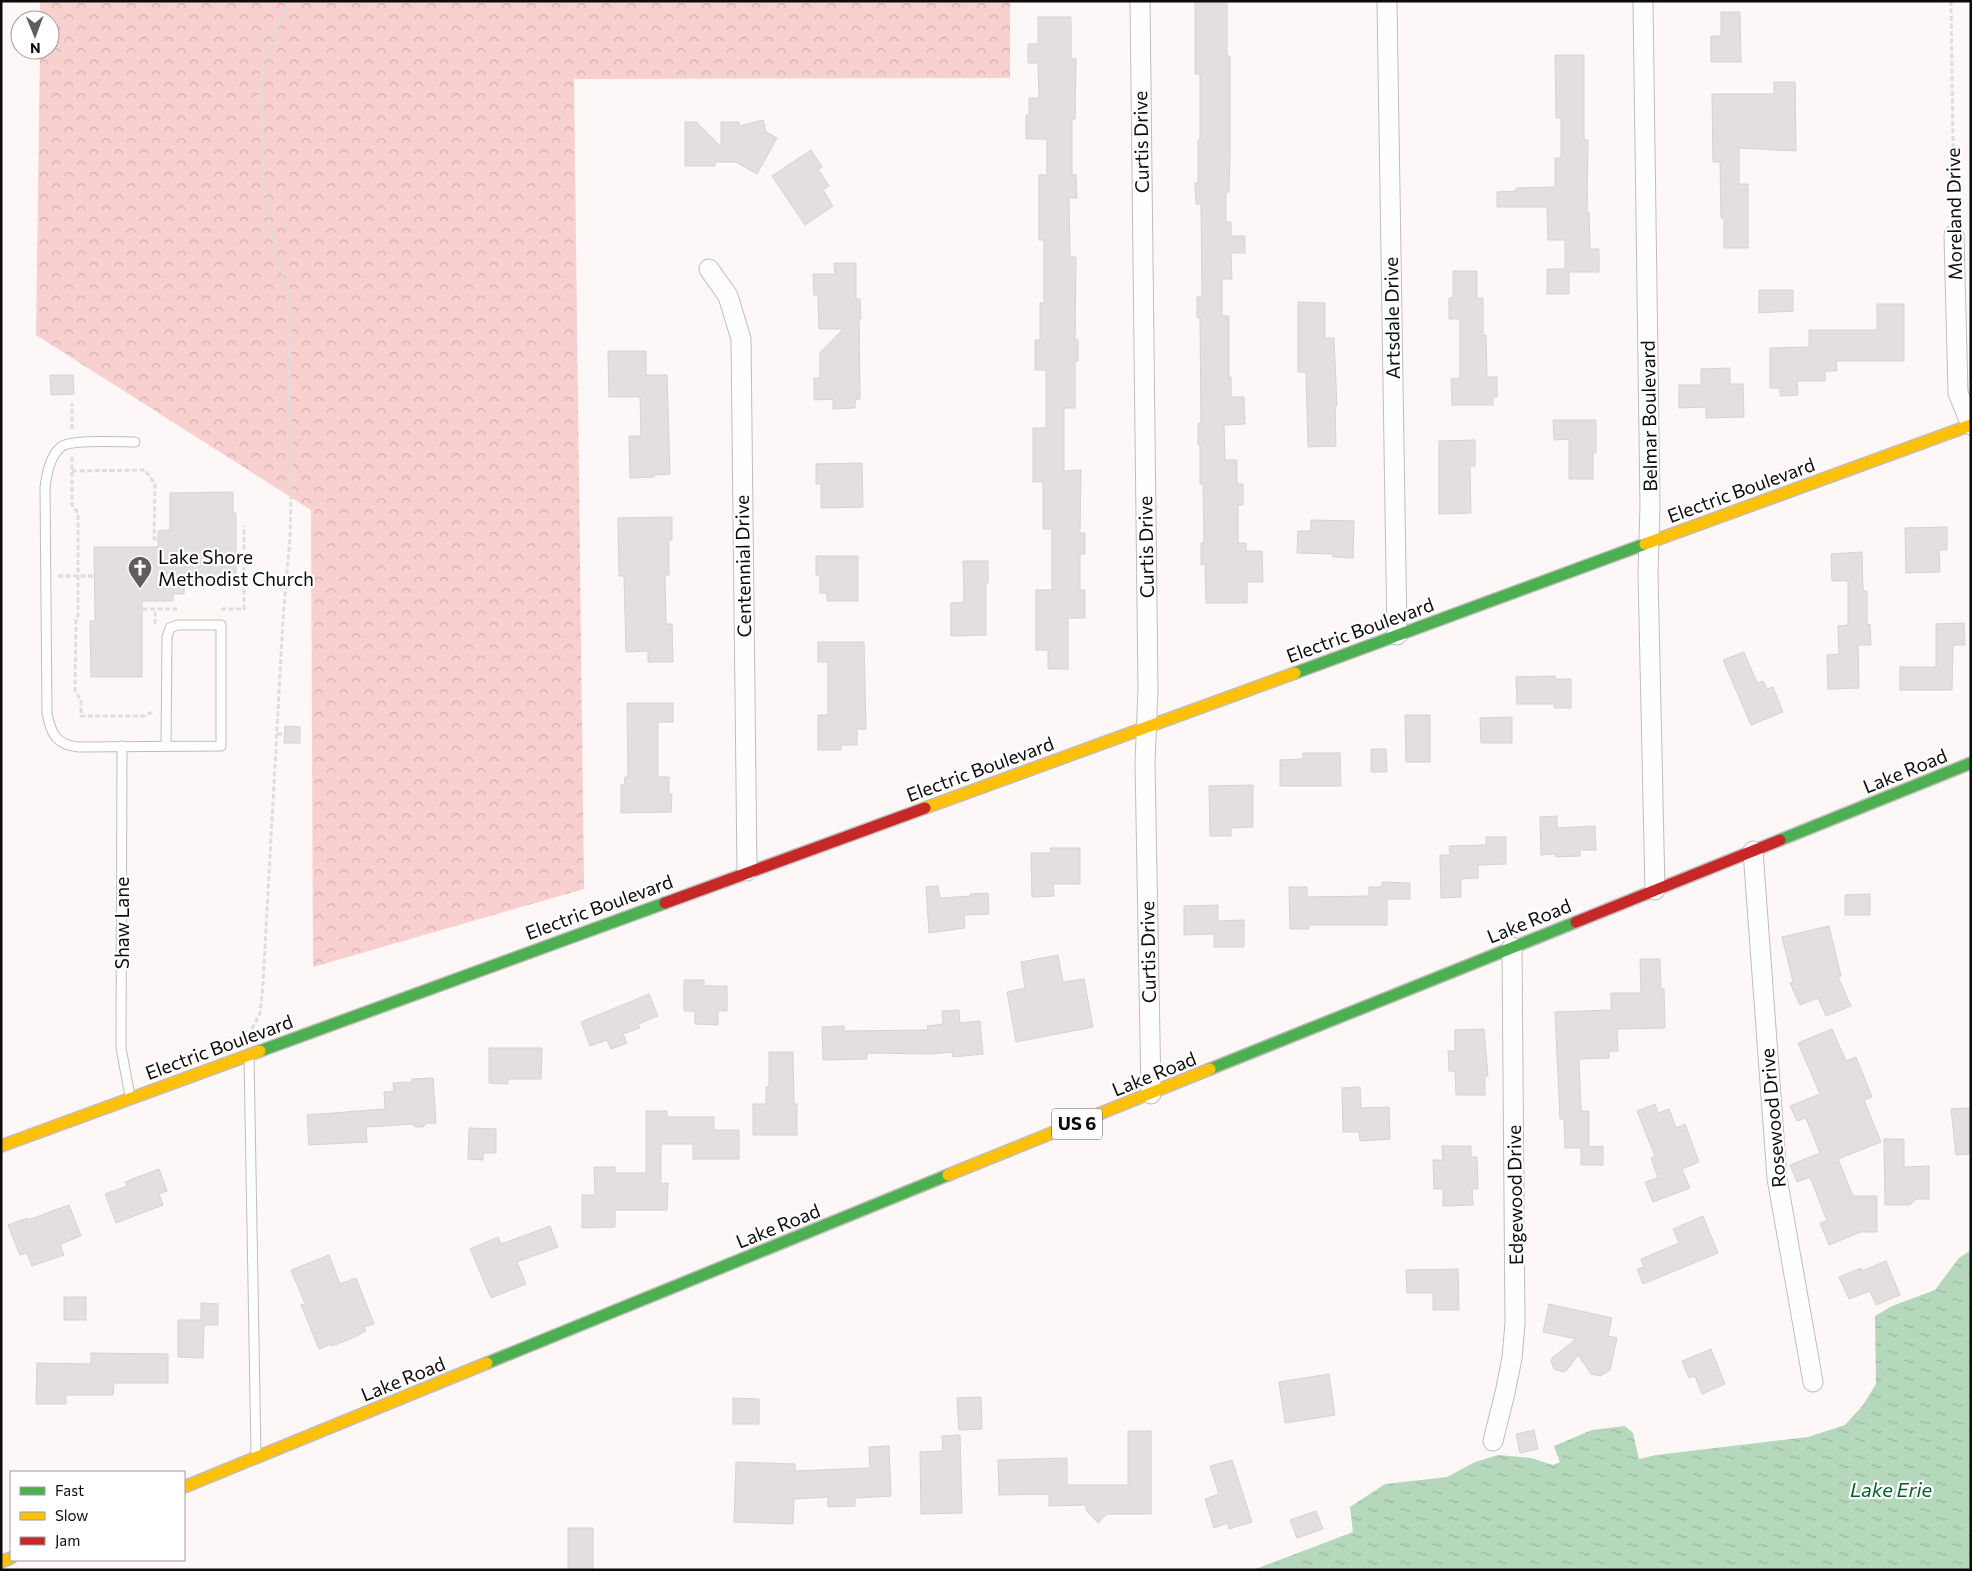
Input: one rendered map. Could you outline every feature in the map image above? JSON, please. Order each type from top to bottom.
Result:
[{"type":"street","name":"Curtis Drive","points":[[1140,1],[1147,670],[1145,772],[1151,1094]]},
{"type":"street","name":"Artsdale Drive","points":[[1387,1],[1397,635]]},
{"type":"street","name":"Belmar Boulevard","points":[[1643,1],[1648,573],[1654,890]]},
{"type":"street","name":"Moreland Drive","points":[[1954,235],[1958,394],[1971,425]]},
{"type":"street","name":"Centennial Drive","points":[[708,269],[728,296],[741,338],[747,872]]},
{"type":"street","name":"Electric Boulevard","points":[[1,1146],[248,1054],[1146,728],[1971,425]]},
{"type":"street","name":"Lake Road","points":[[185,1487],[918,1187],[1971,764]]},
{"type":"street","name":"Rosewood Drive","points":[[1753,851],[1776,1178],[1813,1382]]},
{"type":"street","name":"Edgewood Drive","points":[[1493,1441],[1506,1393],[1512,1358],[1515,1322],[1512,947]]},
{"type":"lane","points":[[135,442],[72,442],[62,446],[54,457],[48,471],[45,486],[46,713],[50,727],[61,743],[68,746],[122,746],[166,746],[221,746],[221,625],[177,625],[170,628],[167,637],[166,746]]},
{"type":"lane","name":"Shaw Lane","points":[[122,746],[121,1048],[130,1099]]},
{"type":"lane","points":[[248,1054],[251,1090],[256,1458]]},
{"type":"path","points":[[248,1054],[248,1041],[260,1012],[263,984],[291,519],[292,456],[289,395],[291,307],[286,281],[271,229],[264,186],[260,88],[263,63],[289,1]]},
{"type":"path","name":"Moreland Drive","points":[[1951,1],[1954,235]]},
{"type":"path","points":[[72,403],[72,505],[78,513],[78,615],[76,618],[75,690],[81,702],[81,716],[144,716],[152,713],[155,708]]},
{"type":"path","points":[[72,471],[145,470],[155,484],[154,539],[158,539]]},
{"type":"path","points":[[214,609],[244,609],[244,526]]},
{"type":"path","points":[[46,576],[95,576]]},
{"type":"path","points":[[135,609],[185,609]]},
{"type":"path","points":[[155,609],[155,629]]},
{"type":"path","points":[[277,734],[284,734]]},
{"type":"green space","points":[[40,1],[1010,1],[1010,78],[574,79],[584,889],[313,967],[311,510],[36,335],[40,60],[60,60],[60,10],[40,10]]},
{"type":"water","name":"Lake Erie","points":[[1971,1250],[1971,1570],[1253,1570],[1353,1532],[1350,1507],[1385,1484],[1447,1477],[1475,1462],[1498,1455],[1531,1458],[1553,1465],[1560,1462],[1554,1446],[1592,1430],[1625,1426],[1633,1433],[1639,1459],[1656,1455],[1808,1437],[1845,1425],[1863,1405],[1876,1384],[1875,1316],[1892,1306],[1935,1290],[1959,1258]]},
{"type":"building","points":[[1195,1],[1227,1],[1227,56],[1230,56],[1230,152],[1229,192],[1226,192],[1226,222],[1231,222],[1231,236],[1245,236],[1245,253],[1231,253],[1232,279],[1222,279],[1222,316],[1229,316],[1229,378],[1231,377],[1231,397],[1244,397],[1245,424],[1224,425],[1225,460],[1237,460],[1237,484],[1243,484],[1243,505],[1238,505],[1238,543],[1246,543],[1246,551],[1262,551],[1263,582],[1247,582],[1247,603],[1206,603],[1205,564],[1201,565],[1201,543],[1204,543],[1203,484],[1200,484],[1200,445],[1198,445],[1198,424],[1201,423],[1200,318],[1197,317],[1197,297],[1202,297],[1201,204],[1196,204],[1195,183],[1198,183],[1198,140],[1200,140],[1200,74],[1195,74]]},
{"type":"building","points":[[1721,12],[1740,12],[1741,62],[1711,62],[1711,36],[1721,36]]},
{"type":"building","points":[[1038,17],[1071,17],[1071,59],[1076,59],[1075,119],[1072,119],[1072,175],[1076,175],[1077,198],[1069,198],[1070,257],[1076,257],[1075,340],[1078,340],[1078,361],[1075,361],[1075,408],[1064,408],[1064,471],[1081,470],[1080,533],[1085,533],[1085,554],[1080,554],[1080,590],[1085,590],[1085,618],[1068,618],[1068,669],[1048,669],[1048,650],[1036,650],[1036,590],[1052,590],[1052,529],[1043,529],[1043,482],[1033,482],[1033,428],[1046,428],[1046,370],[1035,370],[1035,340],[1040,340],[1040,303],[1044,303],[1044,240],[1039,240],[1039,175],[1047,175],[1047,139],[1026,139],[1026,115],[1029,115],[1029,98],[1039,98],[1038,63],[1028,63],[1028,44],[1038,44]]},
{"type":"building","points":[[1555,55],[1584,55],[1584,139],[1588,140],[1587,212],[1589,212],[1590,249],[1599,249],[1599,272],[1569,272],[1569,294],[1547,294],[1547,269],[1565,269],[1565,240],[1548,240],[1547,207],[1497,207],[1497,192],[1516,191],[1516,188],[1555,187],[1555,158],[1561,158],[1561,118],[1556,118]]},
{"type":"building","points":[[1774,82],[1795,82],[1796,151],[1739,148],[1739,184],[1748,184],[1748,248],[1724,248],[1724,218],[1721,218],[1720,162],[1713,162],[1712,94],[1774,94]]},
{"type":"building","points":[[763,120],[766,132],[777,138],[757,174],[736,162],[715,162],[715,166],[685,166],[685,122],[696,122],[721,147],[721,122],[739,122],[739,126]]},
{"type":"building","points":[[811,150],[822,167],[818,169],[829,186],[823,190],[833,206],[805,225],[772,176]]},
{"type":"building","points":[[834,263],[856,263],[856,299],[860,299],[861,319],[859,319],[860,399],[855,400],[855,408],[833,409],[833,399],[814,400],[814,378],[820,378],[820,353],[843,329],[819,329],[818,295],[814,295],[813,274],[835,274]]},
{"type":"building","points":[[1453,271],[1477,271],[1477,298],[1483,298],[1483,336],[1486,335],[1487,377],[1497,377],[1497,397],[1493,397],[1493,405],[1452,405],[1451,379],[1460,378],[1460,319],[1449,319],[1449,298],[1453,298]]},
{"type":"building","points":[[1759,290],[1793,290],[1793,311],[1759,313]]},
{"type":"building","points":[[1298,302],[1325,303],[1325,338],[1334,338],[1337,406],[1335,406],[1336,446],[1308,447],[1306,372],[1298,372]]},
{"type":"building","points":[[1877,304],[1904,304],[1904,361],[1836,361],[1837,371],[1825,371],[1825,381],[1797,381],[1798,395],[1780,396],[1780,388],[1770,388],[1770,348],[1809,347],[1809,330],[1877,330]]},
{"type":"building","points":[[608,351],[646,351],[646,375],[667,375],[670,474],[630,478],[629,436],[641,436],[640,397],[609,397]]},
{"type":"building","points":[[1730,368],[1730,384],[1743,384],[1744,417],[1706,418],[1706,407],[1679,408],[1679,385],[1701,385],[1701,369]]},
{"type":"building","points":[[50,375],[73,375],[74,394],[51,395]]},
{"type":"building","points":[[1553,420],[1596,420],[1596,453],[1593,453],[1593,479],[1569,479],[1569,439],[1554,440]]},
{"type":"building","points":[[1475,440],[1475,466],[1470,466],[1471,513],[1439,514],[1439,441]]},
{"type":"building","points":[[862,463],[863,507],[821,508],[821,484],[816,484],[816,464]]},
{"type":"building","name":"Lake Shore Methodist Church","points":[[233,492],[233,513],[236,513],[236,584],[184,584],[184,594],[173,594],[173,601],[142,601],[142,677],[91,677],[90,621],[95,621],[94,547],[158,547],[158,531],[170,530],[170,493]]},
{"type":"building","points":[[672,517],[672,540],[669,540],[669,575],[665,575],[666,624],[672,624],[673,662],[648,662],[648,651],[626,652],[624,576],[619,576],[618,518]]},
{"type":"building","points":[[1311,520],[1354,521],[1353,558],[1333,557],[1333,554],[1297,553],[1298,531],[1311,531]]},
{"type":"building","points":[[1947,527],[1947,550],[1939,550],[1940,572],[1906,573],[1905,528]]},
{"type":"building","points":[[1862,552],[1863,591],[1867,591],[1867,625],[1870,624],[1871,645],[1858,645],[1859,688],[1828,689],[1827,655],[1839,654],[1838,626],[1848,625],[1848,581],[1832,581],[1831,554]]},
{"type":"building","points":[[816,556],[858,556],[858,601],[827,601],[827,593],[820,593],[820,575],[816,575]]},
{"type":"building","points":[[963,561],[988,561],[986,635],[951,636],[951,603],[964,602]]},
{"type":"building","points":[[1964,623],[1965,645],[1953,645],[1952,690],[1900,690],[1900,667],[1936,667],[1936,624]]},
{"type":"building","points":[[818,642],[864,642],[866,729],[857,729],[857,745],[841,745],[841,750],[818,750],[818,715],[828,715],[828,662],[818,662]]},
{"type":"building","points":[[1744,652],[1757,683],[1763,681],[1767,689],[1773,687],[1783,712],[1751,725],[1723,660]]},
{"type":"building","points":[[1555,676],[1555,679],[1571,679],[1571,708],[1554,708],[1554,704],[1517,704],[1516,677]]},
{"type":"building","points":[[627,703],[673,703],[673,722],[658,722],[658,777],[669,777],[669,794],[672,794],[671,812],[621,813],[621,785],[624,785],[625,777],[628,777]]},
{"type":"building","points":[[1405,715],[1430,715],[1430,762],[1406,762]]},
{"type":"building","points":[[1512,717],[1512,743],[1481,743],[1480,718]]},
{"type":"building","points":[[285,726],[300,727],[300,743],[284,743]]},
{"type":"building","points":[[1371,749],[1386,749],[1387,772],[1371,772]]},
{"type":"building","points":[[1303,753],[1340,753],[1341,786],[1280,786],[1280,760],[1303,759]]},
{"type":"building","points":[[1253,785],[1253,827],[1231,828],[1231,836],[1210,836],[1209,786]]},
{"type":"building","points":[[1557,816],[1557,828],[1595,826],[1596,850],[1580,850],[1580,856],[1556,857],[1555,854],[1541,855],[1540,817]]},
{"type":"building","points":[[1486,837],[1506,837],[1506,864],[1478,865],[1478,878],[1461,879],[1461,897],[1441,898],[1440,855],[1450,855],[1449,846],[1486,845]]},
{"type":"building","points":[[1050,848],[1080,848],[1080,884],[1053,884],[1054,896],[1032,897],[1031,853],[1051,853]]},
{"type":"building","points":[[1382,882],[1410,883],[1410,899],[1387,899],[1387,925],[1309,925],[1309,929],[1290,929],[1289,887],[1307,887],[1307,897],[1369,896],[1369,887],[1382,887]]},
{"type":"building","points":[[938,886],[940,898],[988,893],[989,914],[964,915],[965,928],[929,933],[926,887]]},
{"type":"building","points":[[1870,894],[1870,915],[1845,915],[1845,895]]},
{"type":"building","points":[[1218,905],[1218,921],[1244,920],[1244,947],[1214,947],[1214,934],[1184,935],[1184,906]]},
{"type":"building","points":[[1829,926],[1841,976],[1838,977],[1851,1006],[1826,1016],[1818,998],[1800,1005],[1790,983],[1793,982],[1782,937]]},
{"type":"building","points":[[1058,955],[1063,982],[1084,979],[1093,1027],[1016,1042],[1007,992],[1025,988],[1021,962]]},
{"type":"building","points":[[1640,959],[1660,959],[1661,989],[1664,989],[1665,1028],[1617,1029],[1618,1051],[1609,1051],[1609,1058],[1579,1059],[1581,1111],[1589,1111],[1589,1147],[1603,1146],[1603,1165],[1581,1165],[1581,1148],[1565,1148],[1564,1119],[1560,1119],[1555,1012],[1611,1010],[1611,993],[1641,993]]},
{"type":"building","points":[[684,980],[704,980],[704,986],[727,986],[727,1011],[718,1011],[718,1025],[695,1024],[695,1011],[684,1011]]},
{"type":"building","points":[[649,994],[658,1016],[638,1024],[640,1028],[623,1034],[627,1043],[611,1049],[607,1040],[590,1046],[581,1022]]},
{"type":"building","points":[[959,1010],[960,1023],[980,1021],[983,1054],[953,1057],[952,1052],[930,1054],[867,1053],[867,1059],[823,1060],[822,1027],[844,1026],[844,1031],[928,1030],[927,1026],[943,1024],[942,1011]]},
{"type":"building","points":[[1484,1029],[1488,1076],[1485,1076],[1485,1095],[1456,1095],[1455,1071],[1449,1071],[1448,1051],[1455,1051],[1455,1030]]},
{"type":"building","points":[[1832,1029],[1846,1061],[1856,1057],[1872,1097],[1864,1100],[1881,1142],[1838,1159],[1853,1196],[1877,1196],[1877,1232],[1861,1232],[1829,1245],[1820,1223],[1827,1221],[1810,1177],[1797,1182],[1790,1165],[1820,1153],[1806,1118],[1797,1121],[1790,1106],[1820,1094],[1798,1043]]},
{"type":"building","points":[[489,1048],[542,1048],[541,1079],[508,1079],[508,1084],[489,1083]]},
{"type":"building","points":[[769,1052],[793,1052],[794,1104],[797,1104],[797,1135],[753,1135],[753,1104],[766,1104],[766,1087],[769,1087]]},
{"type":"building","points":[[433,1078],[436,1123],[427,1123],[423,1127],[416,1127],[412,1124],[366,1127],[367,1142],[309,1145],[307,1115],[385,1109],[384,1092],[394,1091],[393,1083],[412,1082],[412,1079]]},
{"type":"building","points":[[1360,1087],[1361,1108],[1389,1107],[1390,1139],[1360,1141],[1359,1132],[1343,1132],[1342,1088]]},
{"type":"building","points":[[1655,1104],[1658,1113],[1669,1109],[1676,1128],[1685,1124],[1699,1162],[1682,1169],[1690,1188],[1653,1202],[1645,1182],[1658,1178],[1651,1158],[1655,1156],[1637,1111]]},
{"type":"building","points":[[1971,1108],[1971,1154],[1956,1155],[1951,1109]]},
{"type":"building","points":[[646,1111],[667,1111],[667,1117],[714,1117],[714,1130],[739,1130],[739,1159],[693,1159],[693,1144],[661,1144],[661,1184],[668,1183],[667,1210],[615,1210],[615,1227],[582,1228],[582,1195],[595,1195],[594,1167],[615,1167],[615,1173],[646,1173]]},
{"type":"building","points":[[469,1128],[496,1129],[496,1153],[483,1153],[483,1160],[468,1159]]},
{"type":"building","points":[[1884,1139],[1904,1139],[1904,1167],[1929,1166],[1929,1199],[1916,1199],[1910,1205],[1885,1205]]},
{"type":"building","points":[[1442,1146],[1471,1146],[1471,1157],[1477,1157],[1478,1189],[1472,1189],[1473,1205],[1443,1206],[1443,1189],[1434,1189],[1433,1160],[1443,1160]]},
{"type":"building","points":[[159,1169],[167,1191],[159,1194],[163,1205],[116,1223],[105,1194],[127,1186],[125,1182]]},
{"type":"building","points":[[69,1205],[81,1236],[60,1244],[64,1255],[32,1266],[27,1253],[20,1255],[8,1225]]},
{"type":"building","points":[[1703,1216],[1718,1253],[1643,1284],[1637,1269],[1644,1267],[1641,1259],[1679,1243],[1673,1229]]},
{"type":"building","points":[[550,1226],[558,1247],[517,1262],[526,1284],[491,1298],[470,1249],[498,1237],[501,1244]]},
{"type":"building","points":[[329,1255],[340,1284],[356,1278],[374,1324],[364,1327],[366,1331],[348,1340],[319,1349],[301,1305],[305,1304],[291,1270]]},
{"type":"building","points":[[1886,1261],[1900,1295],[1876,1305],[1870,1291],[1849,1299],[1839,1277],[1861,1268],[1862,1271]]},
{"type":"building","points":[[1458,1269],[1459,1310],[1433,1310],[1433,1293],[1407,1293],[1406,1270]]},
{"type":"building","points":[[64,1297],[86,1297],[86,1320],[64,1320]]},
{"type":"building","points":[[201,1303],[218,1304],[218,1325],[204,1325],[203,1358],[178,1357],[178,1320],[201,1320]]},
{"type":"building","points":[[1549,1304],[1612,1318],[1608,1336],[1617,1338],[1610,1370],[1601,1376],[1591,1374],[1578,1355],[1567,1370],[1563,1372],[1554,1369],[1551,1361],[1553,1357],[1576,1339],[1543,1332]]},
{"type":"building","points":[[1711,1349],[1725,1384],[1702,1394],[1695,1376],[1689,1378],[1682,1361]]},
{"type":"building","points":[[91,1353],[168,1354],[168,1383],[114,1383],[113,1395],[66,1395],[66,1404],[36,1404],[37,1363],[91,1364]]},
{"type":"building","points":[[1329,1374],[1335,1415],[1285,1423],[1279,1382]]},
{"type":"building","points":[[981,1397],[982,1429],[959,1430],[957,1398]]},
{"type":"building","points":[[733,1398],[759,1399],[759,1424],[733,1424]]},
{"type":"building","points":[[1534,1430],[1538,1449],[1520,1453],[1516,1434]]},
{"type":"building","points":[[1128,1431],[1151,1431],[1151,1514],[1107,1514],[1098,1523],[1086,1510],[1086,1505],[1049,1506],[1049,1494],[999,1495],[998,1460],[1067,1458],[1067,1485],[1128,1485]]},
{"type":"building","points":[[960,1435],[962,1513],[921,1514],[920,1452],[943,1451],[942,1436]]},
{"type":"building","points":[[889,1446],[891,1496],[855,1498],[855,1506],[828,1507],[828,1497],[794,1499],[793,1524],[734,1522],[736,1462],[795,1464],[795,1471],[870,1468],[869,1447]]},
{"type":"building","points":[[1232,1460],[1252,1522],[1229,1529],[1228,1523],[1214,1528],[1205,1499],[1219,1494],[1210,1466]]},
{"type":"building","points":[[1316,1511],[1323,1529],[1297,1538],[1290,1520]]},
{"type":"building","points":[[568,1528],[593,1528],[593,1570],[568,1570]]},
{"type":"traffic: fast","points":[[1295,673],[1645,544]]},
{"type":"traffic: fast","points":[[1780,840],[1971,763]]},
{"type":"traffic: fast","points":[[260,1051],[665,903]]},
{"type":"traffic: fast","points":[[1210,1069],[1576,922]]},
{"type":"traffic: fast","points":[[487,1363],[948,1175]]},
{"type":"traffic: slow","points":[[1645,544],[1971,425]]},
{"type":"traffic: slow","points":[[925,808],[1295,673]]},
{"type":"traffic: slow","points":[[1,1146],[260,1051]]},
{"type":"traffic: slow","points":[[948,1175],[1210,1069]]},
{"type":"traffic: slow","points":[[185,1487],[487,1363]]},
{"type":"traffic: slow","points":[[1,1562],[10,1558]]},
{"type":"traffic: jam","points":[[665,903],[925,808]]},
{"type":"traffic: jam","points":[[1576,922],[1780,840]]},
{"type":"place","name":"Lake Shore Methodist Church","points":[[140,589]]}]
